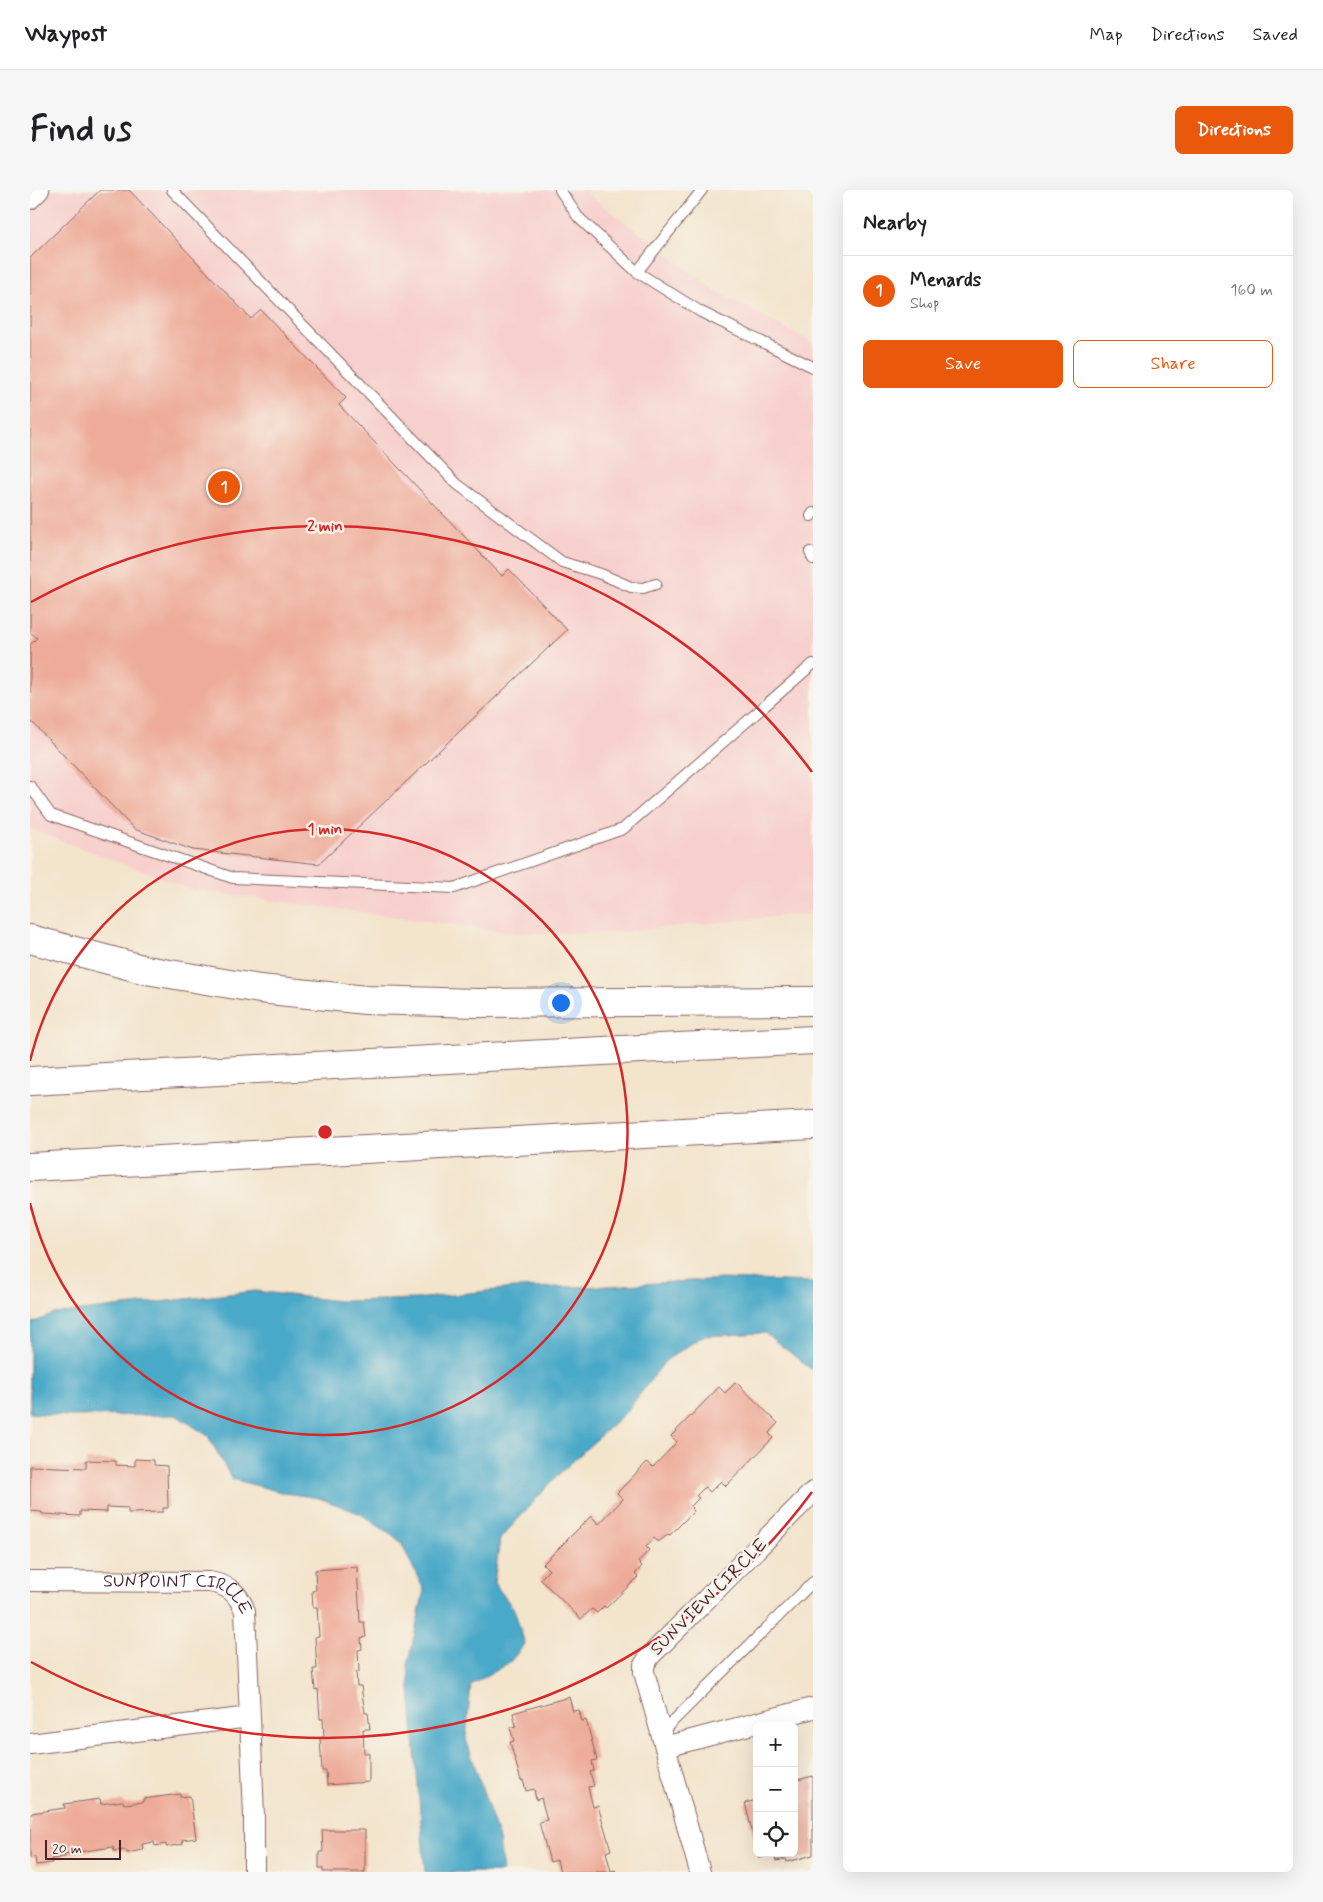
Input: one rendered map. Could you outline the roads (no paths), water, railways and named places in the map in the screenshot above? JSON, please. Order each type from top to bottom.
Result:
[{"type":"highway","points":[[30,939],[146,970],[260,989],[366,1000],[478,1003],[813,1001]]},
{"type":"highway","points":[[30,1081],[813,1040]]},
{"type":"highway","points":[[30,1167],[813,1125]]},
{"type":"street","name":"SUNVIEW CIRCLE","points":[[700,1872],[644,1672],[644,1665],[650,1656],[813,1492]]},
{"type":"street","name":"SUNPOINT CIRCLE","points":[[30,1581],[209,1582],[226,1586],[239,1597],[244,1611],[250,1717],[254,1872]]},
{"type":"street","points":[[663,1740],[813,1708]]},
{"type":"street","points":[[30,1744],[250,1717]]},
{"type":"lane","points":[[172,190],[457,484],[562,562],[631,586],[643,588],[656,584]]},
{"type":"lane","points":[[560,190],[578,217],[637,272],[701,312],[813,367]]},
{"type":"lane","points":[[637,272],[702,190]]},
{"type":"lane","points":[[30,786],[51,815],[232,878],[454,888],[623,829],[813,664]]},
{"type":"lane","points":[[663,1740],[813,1582]]},
{"type":"water","points":[[722,1279],[813,1282],[813,1368],[811,1369],[765,1333],[703,1336],[665,1361],[628,1410],[556,1477],[500,1539],[494,1583],[514,1609],[525,1644],[510,1662],[471,1685],[466,1739],[499,1839],[503,1872],[425,1872],[408,1665],[424,1590],[400,1541],[361,1514],[319,1498],[284,1493],[232,1479],[208,1436],[176,1415],[67,1416],[30,1413],[30,1324],[54,1314],[255,1291],[339,1301],[416,1299],[513,1288],[608,1286]]},
{"type":"place","name":"Menards","points":[[224,487]]}]
